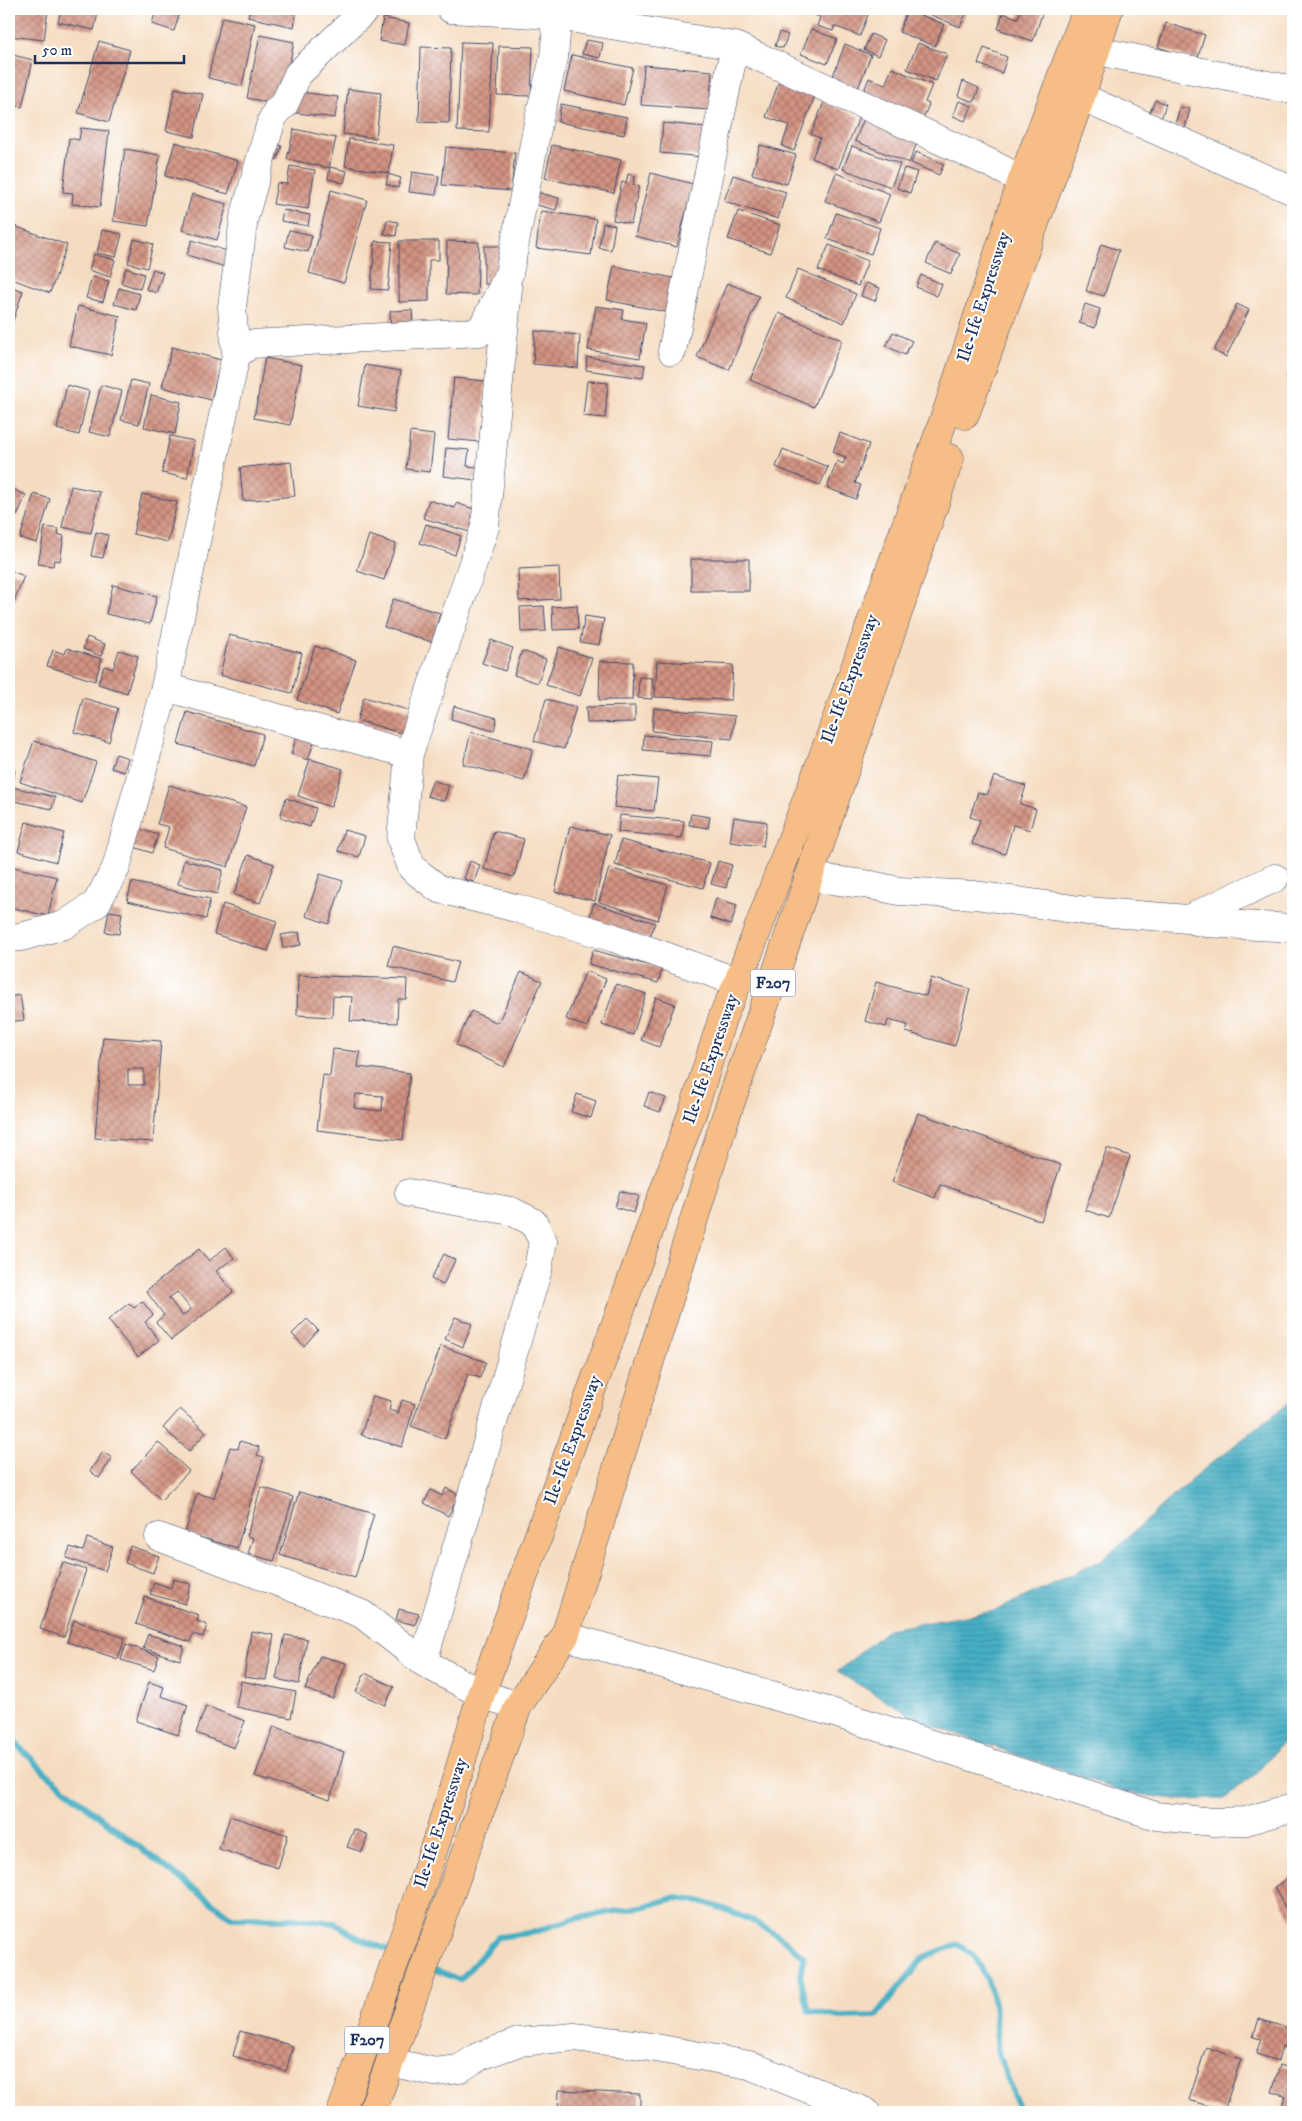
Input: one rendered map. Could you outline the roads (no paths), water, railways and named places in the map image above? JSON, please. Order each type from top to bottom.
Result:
[{"type":"main road","name":"Ile-Ife Expressway","points":[[341,2112],[394,1967],[463,1760],[482,1694],[694,1108],[724,1016],[826,748],[949,405],[1022,180],[1086,9]]},
{"type":"main road","name":"Ile-Ife Expressway","points":[[372,2112],[518,1706],[565,1636],[725,1119],[810,877],[958,432],[1081,97],[1109,9]]},
{"type":"main road","points":[[724,1016],[757,1028]]},
{"type":"main road","points":[[694,1108],[725,1119]]},
{"type":"main road","points":[[463,1760],[495,1771]]},
{"type":"street","points":[[9,938],[20,937],[64,925],[96,904],[116,868],[165,687],[236,355],[232,307],[244,218],[259,160],[271,122],[277,110],[284,105],[298,74],[366,9]]},
{"type":"street","points":[[451,9],[553,12],[735,46],[992,164],[1022,180]]},
{"type":"street","points":[[553,12],[556,34],[554,58],[539,118],[510,274],[484,528],[409,754],[401,839],[412,868],[439,889],[516,908],[605,935],[738,982]]},
{"type":"street","points":[[672,351],[735,46]]},
{"type":"street","points":[[1097,51],[1293,90]]},
{"type":"street","points":[[1081,97],[1293,192]]},
{"type":"street","points":[[236,355],[251,344],[480,332],[510,274]]},
{"type":"street","points":[[165,687],[409,754]]},
{"type":"street","points":[[810,877],[871,885],[899,891],[975,894],[1087,910],[1188,919],[1206,923],[1293,928]]},
{"type":"street","points":[[1188,919],[1275,878]]},
{"type":"street","points":[[409,1193],[511,1211],[533,1222],[543,1241],[538,1269],[423,1662]]},
{"type":"street","points":[[159,1537],[362,1614],[423,1662],[482,1694],[518,1706]]},
{"type":"street","points":[[565,1636],[831,1712],[1156,1816],[1213,1822],[1246,1821],[1293,1807]]},
{"type":"street","points":[[390,2062],[435,2072],[459,2069],[480,2056],[519,2042],[574,2037],[634,2044],[749,2065],[866,2112]]},
{"type":"water","points":[[1293,1400],[1293,1730],[1261,1768],[1225,1799],[1182,1800],[1128,1793],[925,1723],[837,1672],[888,1629],[995,1611],[1102,1560],[1200,1472]]},
{"type":"waterway","points":[[9,1737],[45,1772],[96,1814],[232,1918],[299,1919],[335,1923],[358,1938],[391,1951]]},
{"type":"waterway","points":[[431,1968],[460,1980],[498,1937],[535,1932],[572,1919],[646,1906],[674,1898],[700,1901],[724,1909],[757,1923],[783,1939],[804,1957],[800,1976],[809,2011],[840,2017],[876,2016],[924,1957],[958,1944],[974,1955],[987,1979],[994,2002],[998,2053],[1022,2112]]}]
